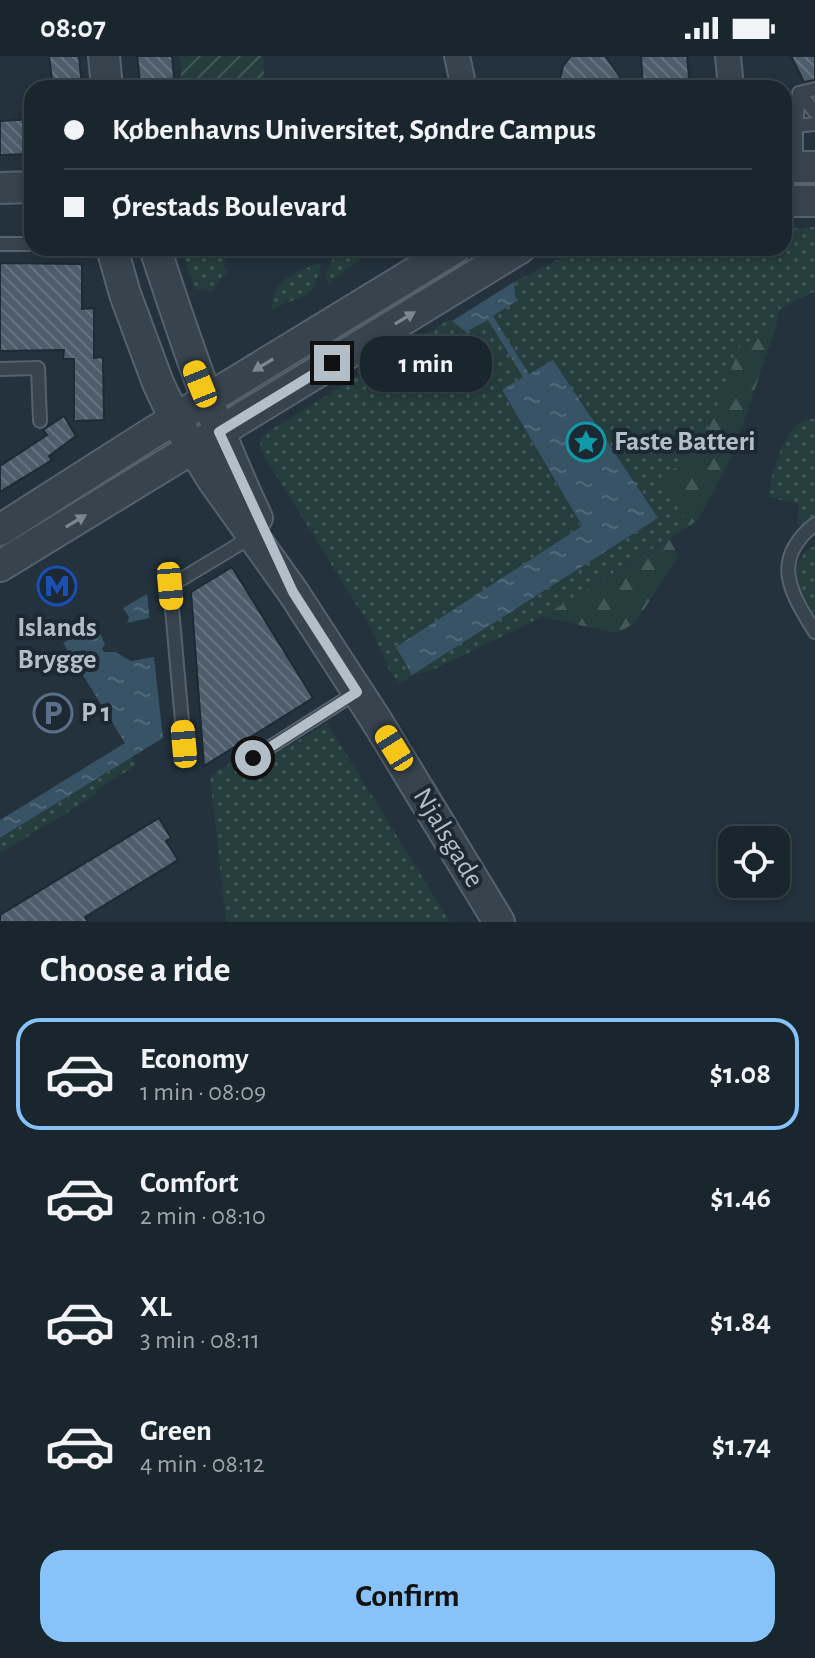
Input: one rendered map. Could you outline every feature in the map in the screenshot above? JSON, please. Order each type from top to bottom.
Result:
[{"type":"street","points":[[104,56],[106,80]]},
{"type":"street","points":[[457,56],[462,80]]},
{"type":"street","points":[[728,56],[730,80]]},
{"type":"street","points":[[0,188],[24,187]]},
{"type":"street","points":[[792,201],[815,201]]},
{"type":"street","name":"Njalsgade","points":[[114,256],[158,383],[207,417]]},
{"type":"street","points":[[124,256],[174,377],[207,417]]},
{"type":"street","points":[[145,256],[194,369]]},
{"type":"street","name":"Njalsgade","points":[[158,256],[207,417],[293,592]]},
{"type":"street","points":[[207,417],[443,256]]},
{"type":"street","points":[[0,530],[505,256]]},
{"type":"street","name":"Njalsgade","points":[[207,417],[194,448],[387,736],[499,922]]},
{"type":"street","points":[[0,566],[194,448]]},
{"type":"lane","points":[[799,93],[815,89]]},
{"type":"lane","points":[[799,93],[815,112]]},
{"type":"lane","points":[[798,167],[796,126],[799,93]]},
{"type":"lane","points":[[796,126],[815,124]]},
{"type":"lane","points":[[0,244],[24,244]]},
{"type":"lane","points":[[0,369],[38,368],[40,421]]},
{"type":"lane","points":[[815,524],[802,534],[793,548],[788,563],[788,580],[792,595],[815,632]]},
{"type":"lane","points":[[184,744],[170,586],[253,536]]},
{"type":"lane","points":[[253,758],[357,692]]},
{"type":"green space","points":[[180,56],[263,56],[264,80],[182,80]]},
{"type":"green space","points":[[815,227],[815,291],[780,309],[775,329],[739,348],[700,452],[660,478],[689,526],[542,617],[430,671],[412,675],[658,518],[553,361],[529,375],[493,315],[516,301],[514,282],[565,256],[792,256],[792,228]]},
{"type":"green space","points":[[184,256],[225,256],[224,269],[227,272],[212,291],[194,289]]},
{"type":"green space","points":[[334,256],[362,256],[328,283],[325,276]]},
{"type":"green space","points":[[461,256],[488,256],[249,396],[331,345],[351,323]]},
{"type":"green space","points":[[320,263],[312,290],[272,309],[275,291],[280,284]]},
{"type":"green space","points":[[450,319],[466,332],[488,320],[523,377],[502,391],[582,527],[397,647],[412,675],[400,684],[390,671],[370,627],[260,449],[261,436]]},
{"type":"green space","points":[[775,329],[733,454],[698,520],[689,526],[660,478],[700,452],[739,348]]},
{"type":"green space","points":[[815,419],[815,517],[800,526],[797,524],[799,504],[769,497],[774,469],[787,438],[798,424]]},
{"type":"green space","points":[[669,539],[679,556],[635,623],[617,633],[542,617]]},
{"type":"green space","points":[[815,545],[815,616],[800,587],[797,569],[805,553]]},
{"type":"green space","points":[[327,723],[450,922],[226,922],[210,776],[232,762],[242,775]]},
{"type":"green space","points":[[132,757],[137,765],[96,790],[97,794],[0,853],[0,839]]},
{"type":"water","points":[[514,282],[516,301],[493,316],[529,374],[553,360],[658,518],[412,675],[396,647],[582,526],[502,390],[523,377],[488,320],[466,332],[452,321]]},
{"type":"water","points":[[147,594],[163,738],[0,838],[0,820],[125,743],[63,643]]},
{"type":"pier","points":[[121,605],[129,617],[127,623],[154,617],[158,656],[131,661],[115,652],[104,652],[101,635],[94,633],[89,624]]},
{"type":"building","points":[[49,56],[79,56],[81,80],[52,80]]},
{"type":"building","points":[[137,56],[172,56],[174,80],[140,80]]},
{"type":"building","points":[[571,56],[605,56],[622,80],[560,80],[563,66]]},
{"type":"building","points":[[641,56],[687,56],[689,80],[642,80]]},
{"type":"building","points":[[791,56],[815,56],[815,80],[804,82]]},
{"type":"building","points":[[24,120],[24,154],[0,155],[0,121]]},
{"type":"building","points":[[0,263],[82,264],[82,309],[94,308],[94,358],[103,357],[104,420],[74,421],[74,359],[63,359],[64,350],[0,351]]},
{"type":"building","points":[[64,416],[76,436],[49,456],[52,460],[0,492],[0,466],[47,435],[43,430]]},
{"type":"building","points":[[232,567],[313,698],[204,766],[191,592]]},
{"type":"building","points":[[159,818],[171,838],[166,841],[178,860],[85,917],[88,922],[0,922],[0,915]]},
{"type":"place","name":"Faste Batteri","points":[[586,442]]},
{"type":"place","name":"Islands Brygge","points":[[57,586]]},
{"type":"place","name":"P 1","points":[[53,713]]},
{"type":"route","points":[[253,758],[357,692],[293,592],[219,432],[332,363]]}]
